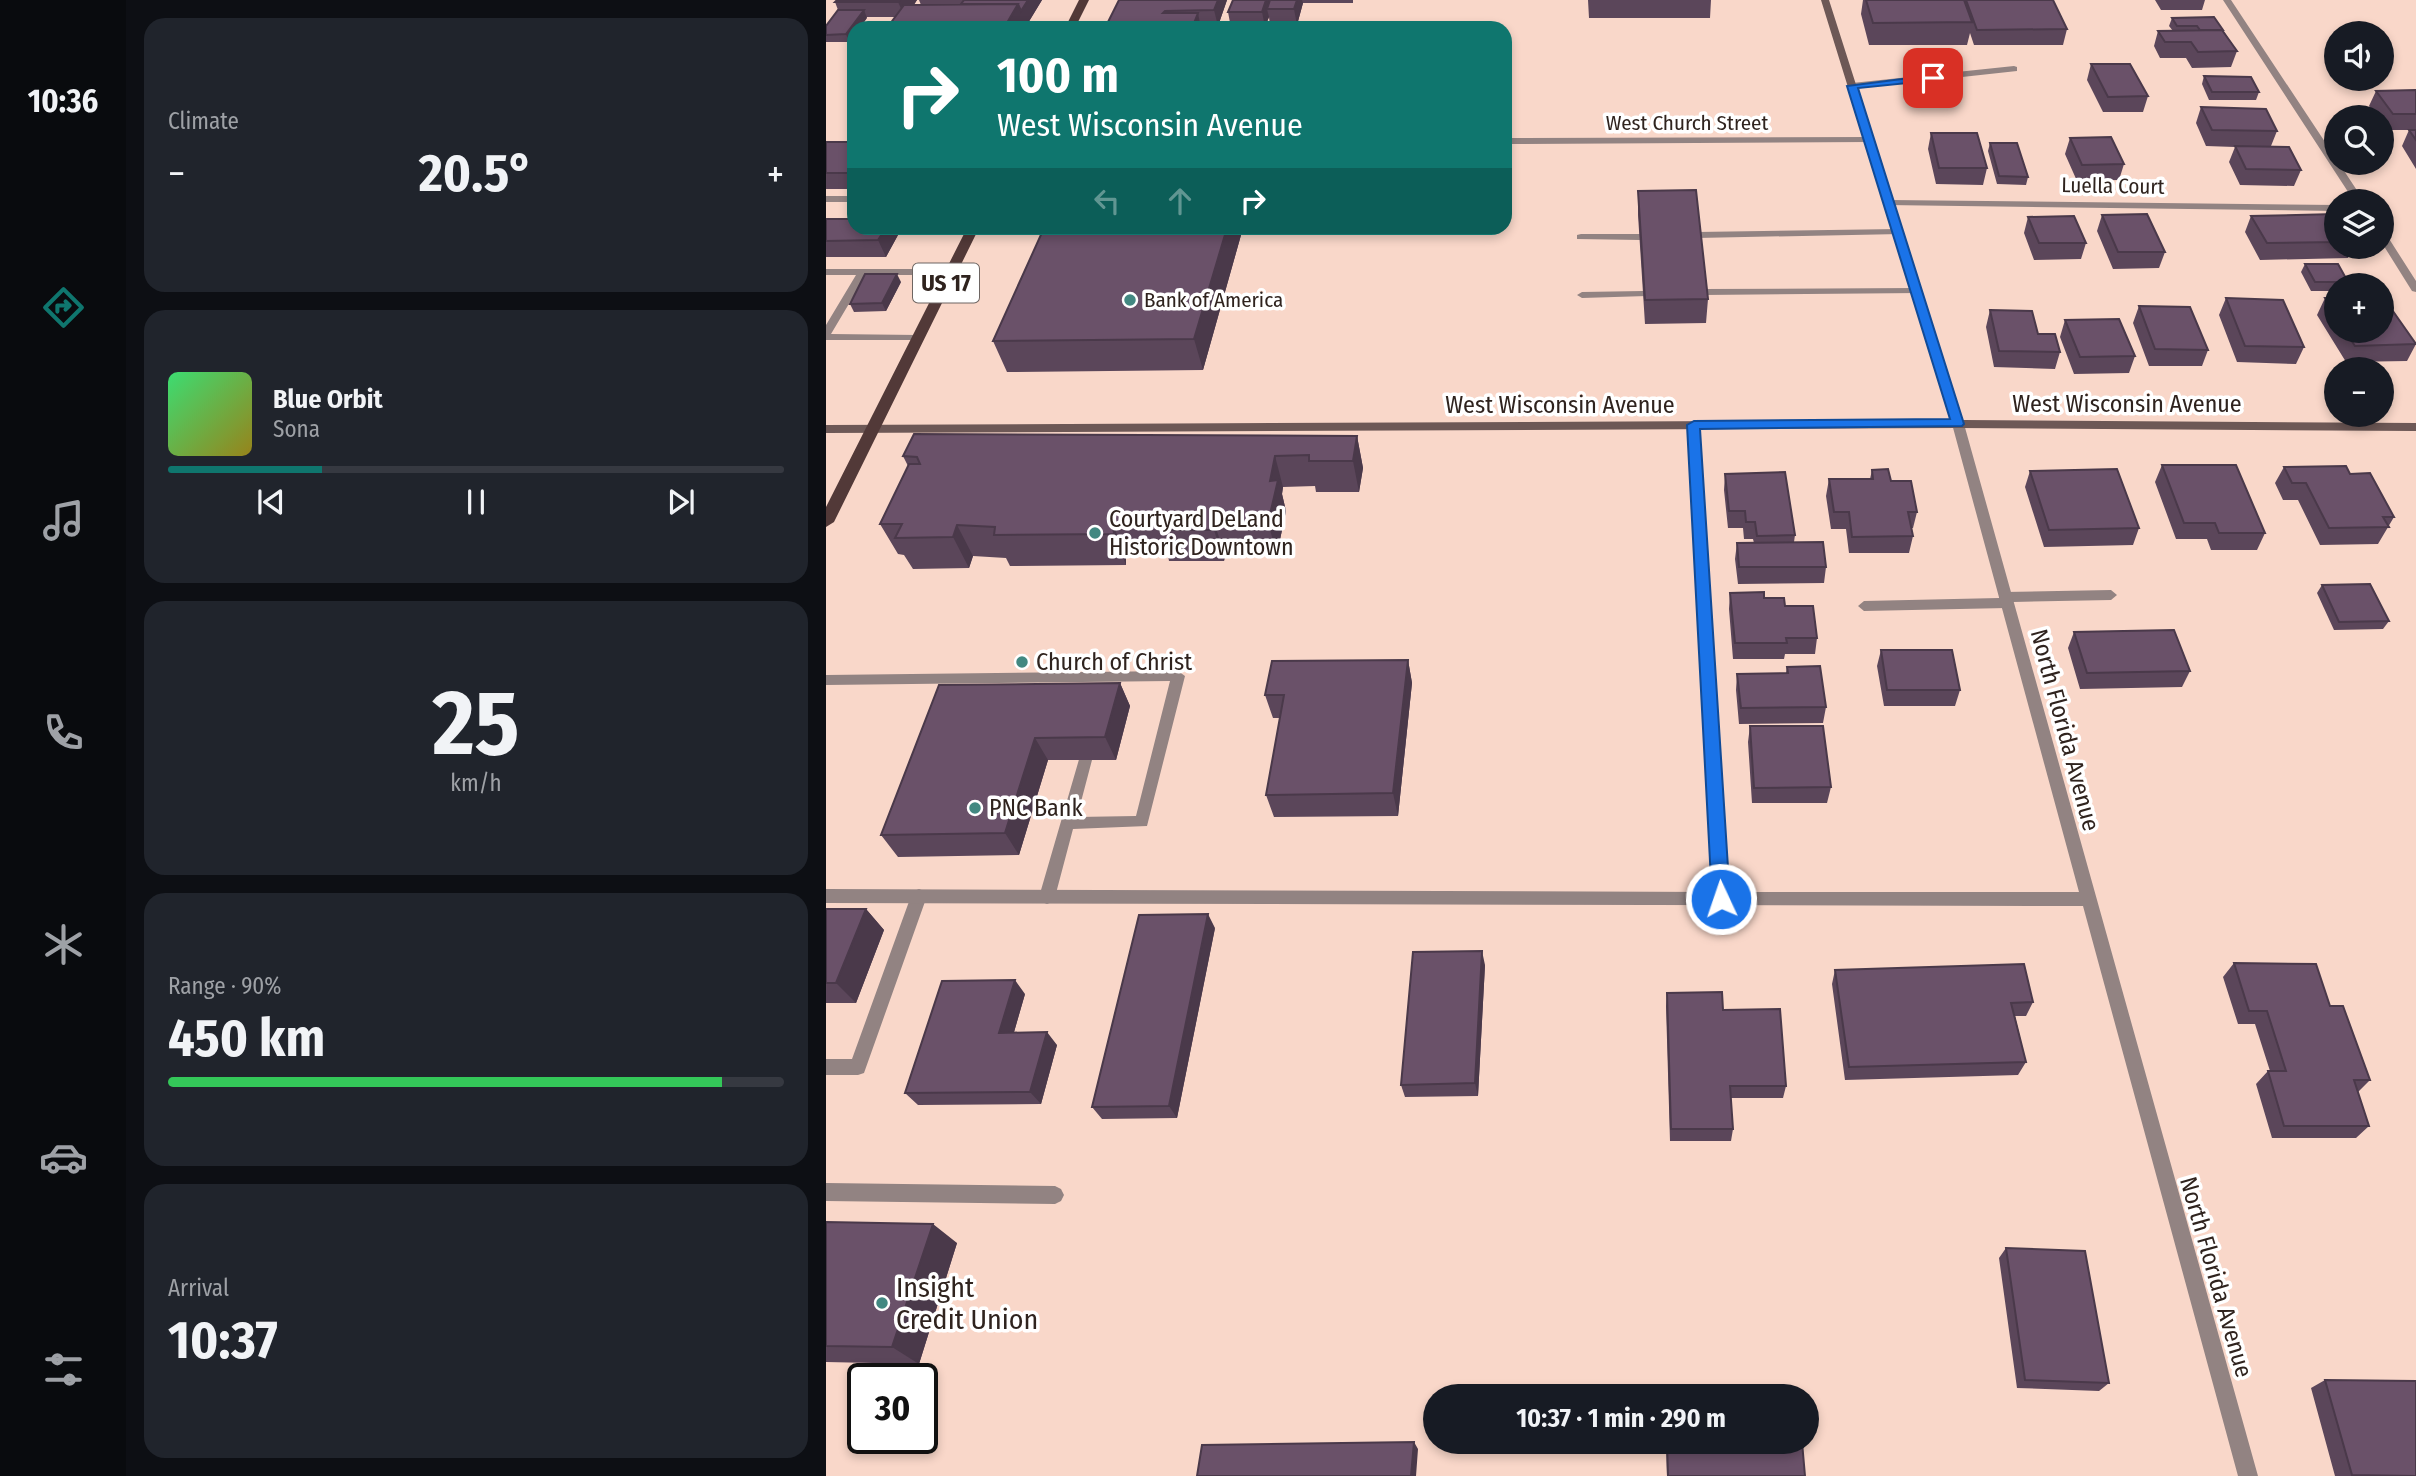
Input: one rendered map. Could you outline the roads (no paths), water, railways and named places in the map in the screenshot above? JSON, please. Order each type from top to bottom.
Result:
[{"type":"main road","points":[[1074,21],[1084,0]]},
{"type":"main road","name":"US 17","points":[[826,522],[970,235]]},
{"type":"street","name":"North Florida Avenue","points":[[1825,0],[1958,424],[2248,1476]]},
{"type":"street","points":[[2227,0],[2351,189]]},
{"type":"street","points":[[1852,86],[2014,69]]},
{"type":"street","name":"West Church Street","points":[[1512,141],[1869,139]]},
{"type":"street","points":[[826,200],[847,199]]},
{"type":"street","name":"Luella Court","points":[[1889,203],[2324,208]]},
{"type":"street","points":[[1697,235],[1898,233]]},
{"type":"street","points":[[1581,237],[1640,237]]},
{"type":"street","points":[[2394,255],[2416,289]]},
{"type":"street","points":[[826,272],[951,272]]},
{"type":"street","points":[[863,272],[826,336],[918,338]]},
{"type":"street","points":[[1703,292],[1916,291]]},
{"type":"street","points":[[1582,295],[1643,294]]},
{"type":"street","name":"West Wisconsin Avenue","points":[[826,429],[1958,424],[2416,426]]},
{"type":"street","points":[[1694,425],[1721,899]]},
{"type":"street","points":[[1864,606],[2111,595]]},
{"type":"street","points":[[826,680],[1178,676],[1142,822],[1068,823]]},
{"type":"street","points":[[1102,696],[1107,677]]},
{"type":"street","points":[[1047,897],[1085,760]]},
{"type":"street","points":[[826,896],[2088,899]]},
{"type":"street","points":[[826,1067],[858,1067],[919,896]]},
{"type":"street","points":[[826,1192],[1055,1195]]},
{"type":"place","name":"Bank of America","points":[[1130,300]]},
{"type":"place","name":"Courtyard DeLand Historic Downtown","points":[[1095,533]]},
{"type":"place","name":"Church of Christ","points":[[1022,662]]},
{"type":"place","name":"PNC Bank","points":[[975,808]]},
{"type":"place","name":"Insight Credit Union","points":[[882,1303]]}]
